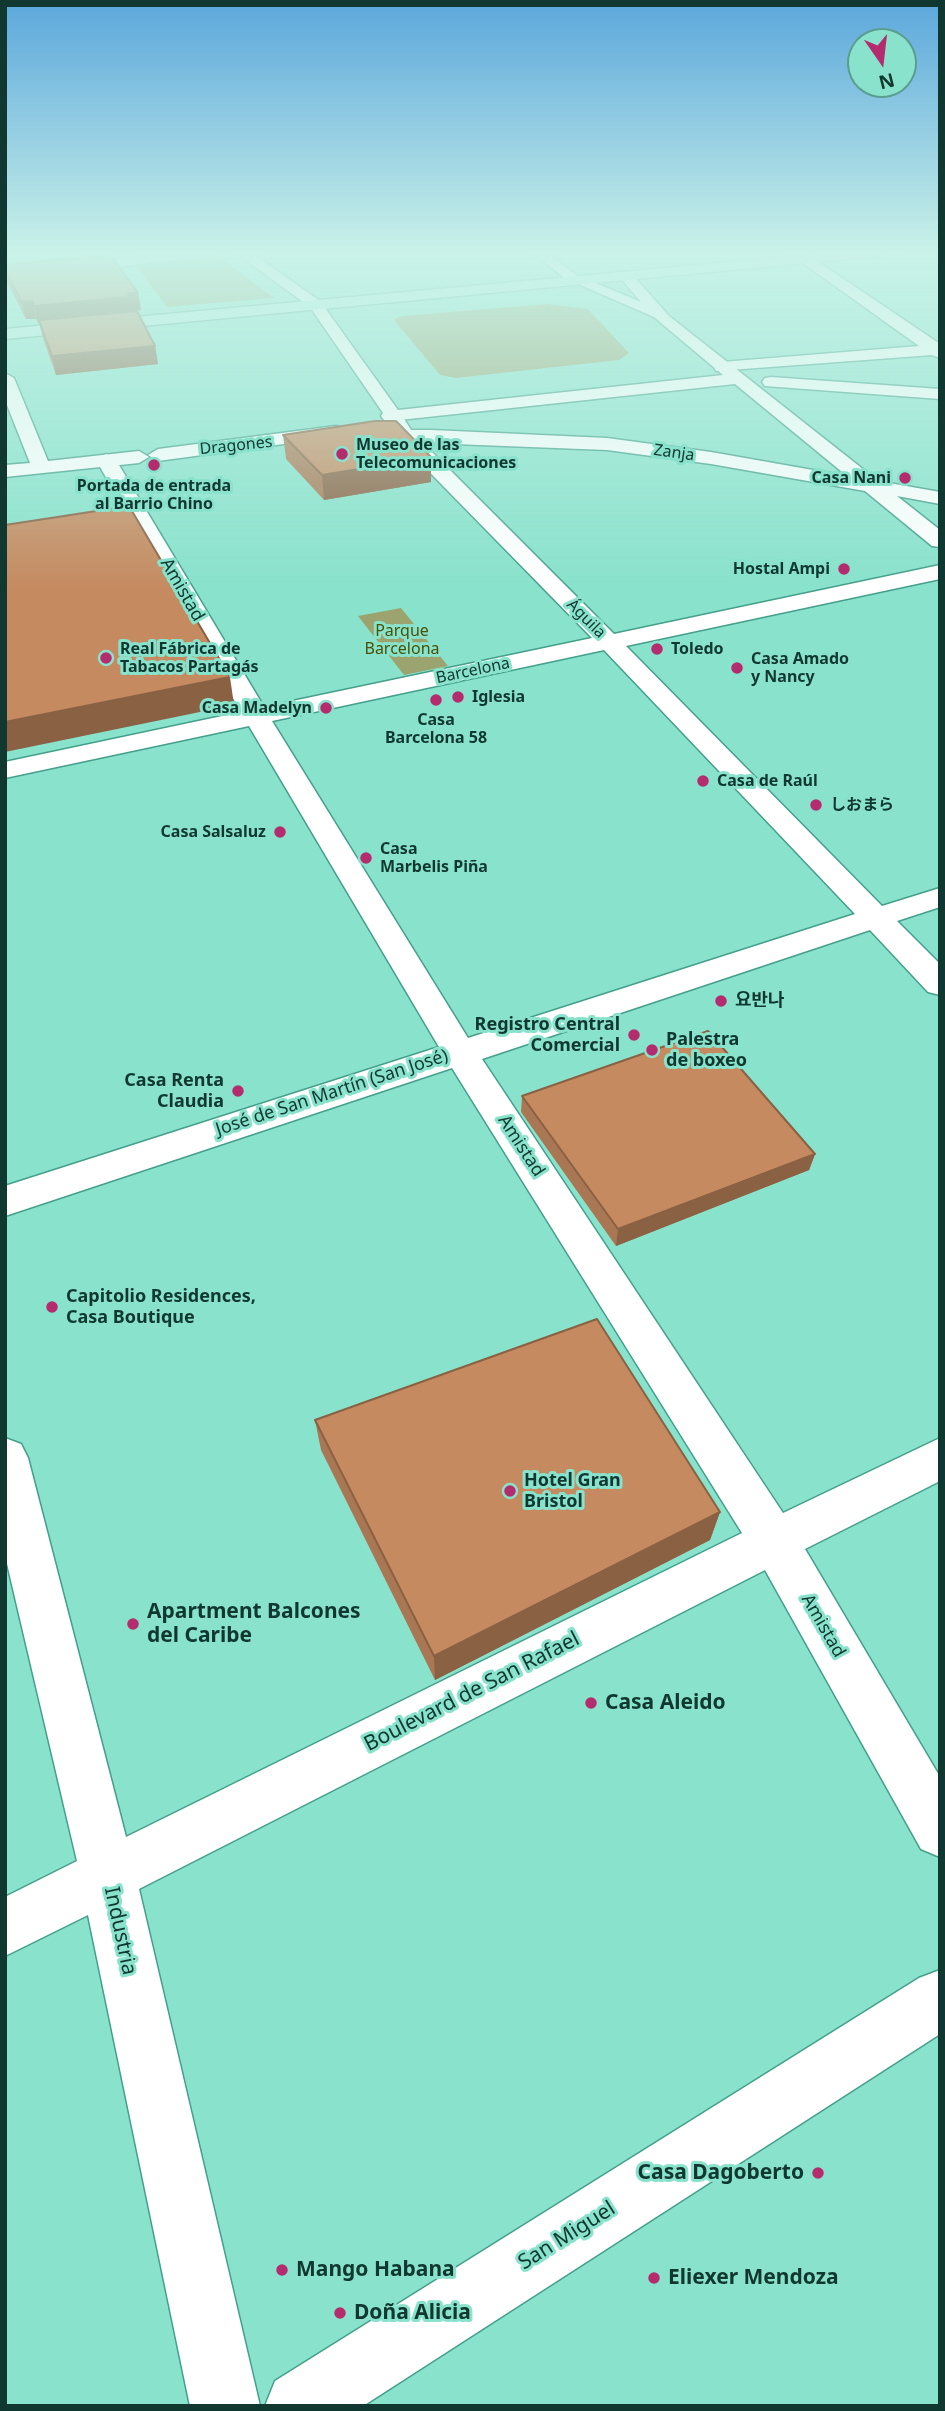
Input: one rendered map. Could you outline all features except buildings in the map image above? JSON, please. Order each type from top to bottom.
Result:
[{"type":"street","name":"Águila","points":[[356,364],[399,425],[873,918],[940,984]]},
{"type":"street","points":[[718,364],[940,541]]},
{"type":"street","points":[[729,373],[815,364]]},
{"type":"street","name":"Dragones","points":[[5,471],[315,437],[729,373],[940,394]]},
{"type":"street","points":[[5,378],[41,467]]},
{"type":"street","name":"Zanja","points":[[399,425],[607,444],[867,484],[940,498]]},
{"type":"street","name":"Amistad","points":[[134,457],[257,717],[459,1051],[774,1541],[940,1830]]},
{"type":"street","name":"Barcelona","points":[[5,770],[940,572]]},
{"type":"street","name":"José de San Martín (San José)","points":[[5,1201],[459,1051],[940,897]]},
{"type":"street","name":"Industria","points":[[5,1458],[108,1875],[225,2406]]},
{"type":"street","name":"Boulevard de San Rafael","points":[[5,1927],[940,1458]]},
{"type":"street","name":"San Miguel","points":[[300,2406],[940,1999]]},
{"type":"green space","points":[[430,364],[587,364],[456,378],[440,375]]},
{"type":"green space","name":"Parque Barcelona","points":[[401,608],[448,666],[404,675],[358,616]]},
{"type":"place","name":"Museo de las Telecomunicaciones","points":[[342,454]]},
{"type":"place","name":"Portada de entrada al Barrio Chino","points":[[154,465]]},
{"type":"place","name":"Casa Nani","points":[[905,478]]},
{"type":"place","name":"Hostal Ampi","points":[[844,569]]},
{"type":"place","name":"Toledo","points":[[657,649]]},
{"type":"place","name":"Real Fábrica de Tabacos Partagás","points":[[106,658]]},
{"type":"place","name":"Casa Amado y Nancy","points":[[737,668]]},
{"type":"place","name":"Iglesia","points":[[458,697]]},
{"type":"place","name":"Casa Barcelona 58","points":[[436,700]]},
{"type":"place","name":"Casa Madelyn","points":[[326,708]]},
{"type":"place","name":"Casa de Raúl","points":[[703,781]]},
{"type":"place","name":"しおまら","points":[[816,805]]},
{"type":"place","name":"Casa Salsaluz","points":[[280,832]]},
{"type":"place","name":"Casa Marbelis Piña","points":[[366,858]]},
{"type":"place","name":"요반나","points":[[721,1001]]},
{"type":"place","name":"Registro Central Comercial","points":[[634,1035]]},
{"type":"place","name":"Palestra de boxeo","points":[[652,1050]]},
{"type":"place","name":"Casa Renta Claudia","points":[[238,1091]]},
{"type":"place","name":"Capitolio Residences, Casa Boutique","points":[[52,1307]]},
{"type":"place","name":"Hotel Gran Bristol","points":[[510,1491]]},
{"type":"place","name":"Apartment Balcones del Caribe","points":[[133,1624]]},
{"type":"place","name":"Casa Aleido","points":[[591,1703]]},
{"type":"place","name":"Casa Dagoberto","points":[[818,2173]]},
{"type":"place","name":"Mango Habana","points":[[282,2270]]},
{"type":"place","name":"Eliexer Mendoza","points":[[654,2278]]},
{"type":"place","name":"Doña Alicia","points":[[340,2313]]}]
